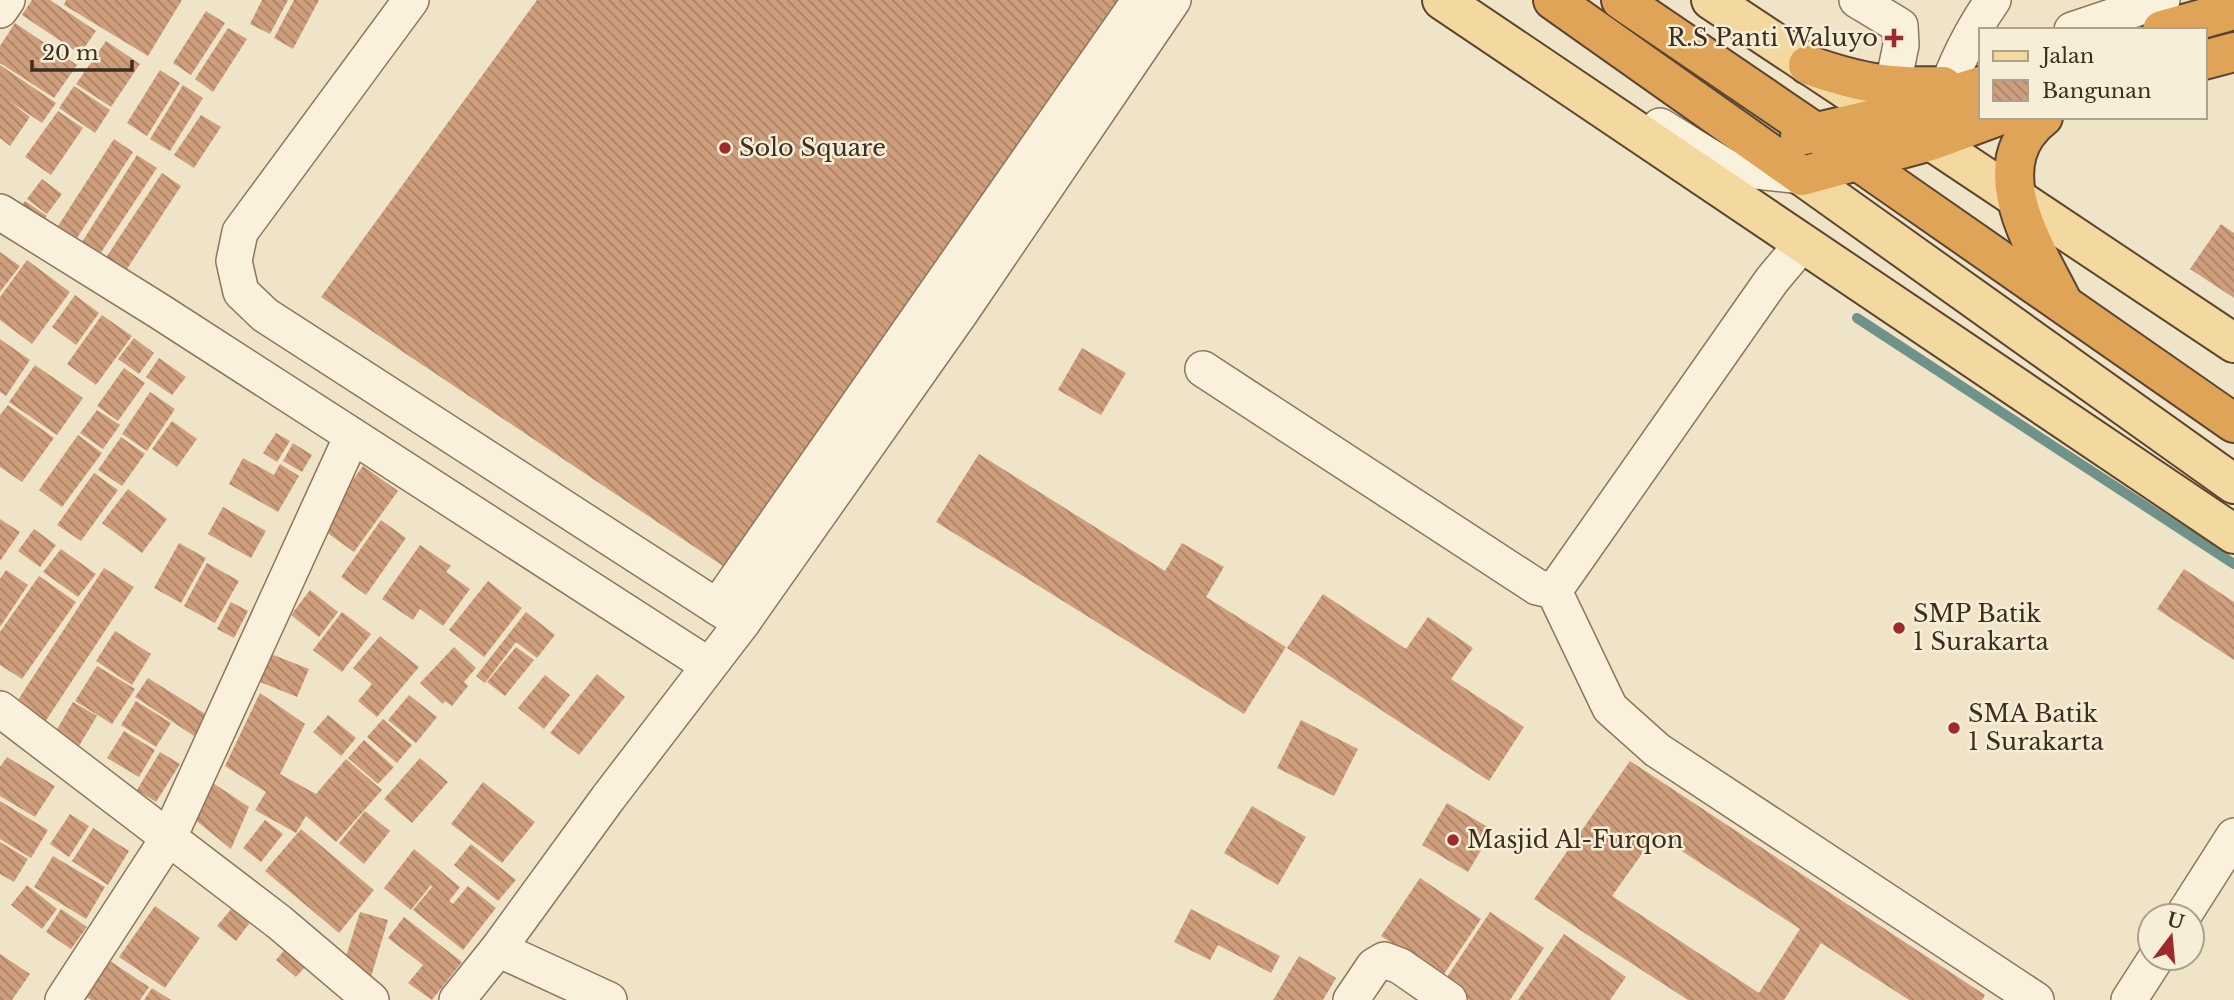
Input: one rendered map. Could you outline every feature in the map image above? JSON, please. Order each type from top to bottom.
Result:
[{"type":"highway","points":[[1553,0],[1802,176],[1931,141],[1991,119]]},
{"type":"highway","points":[[1621,0],[2234,423]]},
{"type":"highway","points":[[2167,28],[2215,9]]},
{"type":"highway","points":[[2206,59],[2234,52]]},
{"type":"highway","points":[[1759,148],[1814,131],[1889,101],[1962,89]]},
{"type":"highway","points":[[2040,119],[2033,124],[2020,144],[2012,182],[2029,235],[2063,303]]},
{"type":"main road","points":[[1442,0],[2234,534]]},
{"type":"main road","points":[[1711,0],[1808,65],[1889,101],[1931,141],[2234,344]]},
{"type":"main road","points":[[1802,176],[2234,484]]},
{"type":"main road","points":[[2197,396],[2234,407]]},
{"type":"street","points":[[0,10],[7,0]]},
{"type":"street","points":[[411,0],[240,232],[234,261],[241,292],[265,315],[729,615]]},
{"type":"street","points":[[457,1000],[498,949],[708,665],[729,615],[1140,0]]},
{"type":"street","points":[[729,615],[961,312],[1172,0]]},
{"type":"street","points":[[1461,0],[1728,168],[1802,176]]},
{"type":"street","points":[[1857,0],[1900,26],[1900,45],[1889,101]]},
{"type":"street","points":[[1931,141],[1962,89],[1960,55],[1993,0]]},
{"type":"street","points":[[2077,28],[2162,0]]},
{"type":"street","points":[[0,212],[159,311],[708,665]]},
{"type":"street","points":[[1554,591],[1772,280],[1803,243]]},
{"type":"street","points":[[1203,369],[1537,587],[1554,591]]},
{"type":"street","points":[[63,1000],[169,837],[352,436]]},
{"type":"street","points":[[1554,591],[1610,708],[1657,750],[2029,998]]},
{"type":"street","points":[[0,709],[279,922],[371,1000]]},
{"type":"street","points":[[2192,902],[2234,836]]},
{"type":"street","points":[[498,949],[609,1000]]},
{"type":"street","points":[[1351,1000],[1374,966],[1384,960],[1400,967],[1449,1000]]},
{"type":"street","points":[[2129,1000],[2147,972]]},
{"type":"building","points":[[32,0],[50,0],[96,31],[80,54],[22,15]]},
{"type":"building","points":[[66,0],[182,0],[148,56],[64,5]]},
{"type":"building","points":[[262,0],[288,0],[270,34],[250,24]]},
{"type":"building","points":[[294,0],[319,0],[293,49],[274,38]]},
{"type":"building","name":"Solo Square","points":[[537,0],[1124,0],[732,572],[321,297]]},
{"type":"building","points":[[206,11],[225,23],[191,75],[173,63]]},
{"type":"building","points":[[15,23],[77,65],[54,98],[0,63],[0,46]]},
{"type":"building","points":[[228,28],[247,39],[213,92],[195,79]]},
{"type":"building","points":[[106,41],[140,64],[111,107],[76,84]]},
{"type":"building","points":[[0,65],[56,103],[42,123],[9,101],[30,117],[10,146],[0,138]]},
{"type":"building","points":[[160,70],[180,83],[147,136],[127,123]]},
{"type":"building","points":[[183,85],[203,98],[170,151],[150,139]]},
{"type":"building","points":[[74,86],[110,110],[95,133],[59,108]]},
{"type":"building","points":[[58,111],[83,128],[51,175],[25,157]]},
{"type":"building","points":[[201,115],[221,127],[194,168],[174,155]]},
{"type":"building","points":[[114,139],[133,152],[77,238],[58,226]]},
{"type":"building","points":[[137,155],[157,168],[100,254],[82,242]]},
{"type":"building","points":[[162,173],[181,186],[125,272],[105,259]]},
{"type":"building","points":[[42,179],[62,194],[47,214],[27,199]]},
{"type":"building","points":[[25,201],[47,216],[36,230],[15,215]]},
{"type":"building","points":[[2221,224],[2234,233],[2234,298],[2190,269]]},
{"type":"building","points":[[0,252],[20,266],[0,292]]},
{"type":"building","points":[[27,260],[70,292],[32,344],[0,320],[0,297]]},
{"type":"building","points":[[75,295],[99,313],[76,345],[52,327]]},
{"type":"building","points":[[102,315],[132,336],[96,385],[67,364]]},
{"type":"building","points":[[134,338],[154,353],[139,374],[118,359]]},
{"type":"building","points":[[0,339],[30,360],[6,396],[0,392]]},
{"type":"building","points":[[1082,348],[1126,373],[1101,415],[1058,390]]},
{"type":"building","points":[[159,358],[186,377],[172,395],[146,377]]},
{"type":"building","points":[[35,365],[83,398],[57,435],[9,402]]},
{"type":"building","points":[[124,368],[145,383],[118,421],[97,406]]},
{"type":"building","points":[[150,392],[175,409],[147,451],[122,434]]},
{"type":"building","points":[[8,405],[54,438],[22,482],[0,467],[0,415]]},
{"type":"building","points":[[97,410],[120,425],[103,449],[80,433]]},
{"type":"building","points":[[172,421],[197,439],[177,467],[152,449]]},
{"type":"building","points":[[276,433],[290,441],[277,462],[263,453]]},
{"type":"building","points":[[78,435],[102,453],[62,507],[39,490]]},
{"type":"building","points":[[121,437],[145,454],[122,486],[98,470]]},
{"type":"building","points":[[293,443],[312,455],[302,472],[283,461]]},
{"type":"building","points":[[979,454],[1165,571],[1182,543],[1224,567],[1206,597],[1286,647],[1244,714],[936,522]]},
{"type":"building","points":[[243,458],[274,475],[280,464],[299,476],[278,512],[229,484]]},
{"type":"building","points":[[363,466],[398,491],[354,552],[319,527]]},
{"type":"building","points":[[94,473],[118,490],[81,541],[57,525]]},
{"type":"building","points":[[128,489],[167,519],[142,553],[102,523]]},
{"type":"building","points":[[223,507],[266,531],[251,558],[208,534]]},
{"type":"building","points":[[0,519],[20,532],[0,561]]},
{"type":"building","points":[[381,520],[406,538],[366,595],[341,577]]},
{"type":"building","points":[[34,529],[56,545],[40,567],[18,551]]},
{"type":"building","points":[[179,543],[206,558],[181,603],[154,588]]},
{"type":"building","points":[[420,545],[451,566],[446,572],[470,589],[443,626],[420,609],[413,620],[382,599]]},
{"type":"building","points":[[61,549],[96,574],[78,597],[43,572]]},
{"type":"building","points":[[207,563],[239,581],[215,623],[184,606]]},
{"type":"building","points":[[104,568],[134,587],[43,725],[14,706]]},
{"type":"building","points":[[2184,569],[2234,602],[2234,660],[2157,609]]},
{"type":"building","points":[[6,570],[28,585],[0,627],[0,579]]},
{"type":"building","points":[[39,576],[76,602],[22,679],[0,665],[0,632]]},
{"type":"building","points":[[488,581],[522,608],[484,657],[449,630]]},
{"type":"building","points":[[310,590],[338,612],[319,637],[291,615]]},
{"type":"building","points":[[1323,594],[1406,649],[1428,617],[1473,648],[1451,679],[1524,727],[1489,781],[1287,648]]},
{"type":"building","points":[[231,602],[248,611],[234,638],[217,629]]},
{"type":"building","points":[[342,612],[371,634],[342,672],[313,650]]},
{"type":"building","points":[[526,612],[555,635],[537,658],[516,642],[485,683],[476,676]]},
{"type":"building","points":[[115,631],[151,654],[132,685],[96,661]]},
{"type":"building","points":[[380,636],[419,667],[377,717],[358,701],[372,684],[353,668]]},
{"type":"building","points":[[454,647],[476,668],[464,682],[468,686],[452,706],[445,701],[443,704],[420,683]]},
{"type":"building","points":[[516,647],[534,660],[505,696],[487,682]]},
{"type":"building","points":[[271,654],[309,669],[297,697],[260,682]]},
{"type":"building","points":[[97,666],[135,689],[112,724],[75,701]]},
{"type":"building","points":[[597,674],[625,697],[579,755],[550,733]]},
{"type":"building","points":[[545,675],[570,695],[544,729],[518,708]]},
{"type":"building","points":[[148,678],[207,715],[194,736],[135,697]]},
{"type":"building","points":[[260,693],[305,724],[280,774],[316,794],[346,759],[382,790],[336,842],[306,816],[296,833],[255,810],[266,792],[225,766]]},
{"type":"building","points":[[409,695],[437,717],[416,743],[388,720]]},
{"type":"building","points":[[136,701],[171,723],[156,747],[121,725]]},
{"type":"building","points":[[73,702],[97,716],[73,756],[50,741]]},
{"type":"building","points":[[328,715],[356,738],[341,756],[313,732]]},
{"type":"building","points":[[383,719],[412,745],[397,763],[367,737]]},
{"type":"building","points":[[1301,720],[1358,749],[1334,796],[1277,768]]},
{"type":"building","points":[[124,731],[155,750],[139,777],[107,758]]},
{"type":"building","points":[[364,740],[394,767],[378,784],[348,758]]},
{"type":"building","points":[[160,752],[180,764],[156,802],[137,790]]},
{"type":"building","points":[[7,757],[55,786],[35,817],[0,796],[0,767]]},
{"type":"building","points":[[420,758],[448,782],[412,823],[384,799]]},
{"type":"building","points":[[1630,761],[1985,995],[1982,1000],[1909,1000],[1821,943],[1784,1000],[1688,1000],[1534,899]],"holes":[[[1656,834],[1800,929],[1759,993],[1612,896]]]},
{"type":"building","points":[[207,779],[249,807],[231,849],[188,814]]},
{"type":"building","points":[[483,782],[535,822],[502,863],[451,824]]},
{"type":"building","points":[[0,801],[48,830],[31,858],[0,839]]},
{"type":"building","points":[[1447,803],[1493,830],[1468,872],[1422,845]]},
{"type":"building","points":[[1252,806],[1306,837],[1278,885],[1224,853]]},
{"type":"building","points":[[365,811],[390,831],[364,864],[339,843]]},
{"type":"building","points":[[70,814],[89,826],[69,857],[50,844]]},
{"type":"building","points":[[265,820],[283,834],[261,862],[243,848]]},
{"type":"building","points":[[93,828],[129,851],[108,885],[72,861]]},
{"type":"building","points":[[301,829],[374,890],[339,933],[265,871]]},
{"type":"building","points":[[0,842],[28,859],[14,882],[0,874]]},
{"type":"building","points":[[471,844],[516,880],[498,901],[454,865]]},
{"type":"building","points":[[414,849],[460,887],[449,901],[453,904],[468,886],[496,908],[463,950],[413,910],[431,885],[411,910],[384,888]]},
{"type":"building","points":[[53,856],[105,887],[86,919],[34,887]]},
{"type":"building","points":[[1420,878],[1481,919],[1442,977],[1381,936]]},
{"type":"building","points":[[27,885],[57,909],[42,929],[11,905]]},
{"type":"building","points":[[237,902],[255,916],[236,941],[217,926]]},
{"type":"building","points":[[155,906],[200,938],[165,988],[119,957]]},
{"type":"building","points":[[61,909],[87,927],[71,949],[46,932]]},
{"type":"building","points":[[1191,909],[1280,956],[1271,973],[1218,945],[1210,960],[1174,942]]},
{"type":"building","points":[[360,912],[388,920],[371,977],[342,969]]},
{"type":"building","points":[[1490,912],[1544,948],[1510,1000],[1469,1000],[1443,983]]},
{"type":"building","points":[[404,917],[462,962],[432,1000],[408,983],[423,965],[388,938]]},
{"type":"building","points":[[1564,934],[1626,977],[1610,1000],[1518,1000]]},
{"type":"building","points":[[292,941],[312,959],[296,977],[276,960]]},
{"type":"building","points":[[0,954],[30,974],[12,1000],[0,1000]]},
{"type":"building","points":[[1299,956],[1336,978],[1323,1000],[1273,1000]]},
{"type":"building","points":[[104,957],[149,987],[140,1000],[91,1000],[80,993]]},
{"type":"building","points":[[152,988],[171,1000],[144,1000]]},
{"type":"waterway","points":[[1857,318],[2234,564]]},
{"type":"place","name":"R.S Panti Waluyo","points":[[1894,38]]},
{"type":"place","name":"Solo Square","points":[[725,148]]},
{"type":"place","name":"SMP Batik 1 Surakarta","points":[[1899,628]]},
{"type":"place","name":"SMA Batik 1 Surakarta","points":[[1954,728]]},
{"type":"place","name":"Masjid Al-Furqon","points":[[1453,840]]}]
